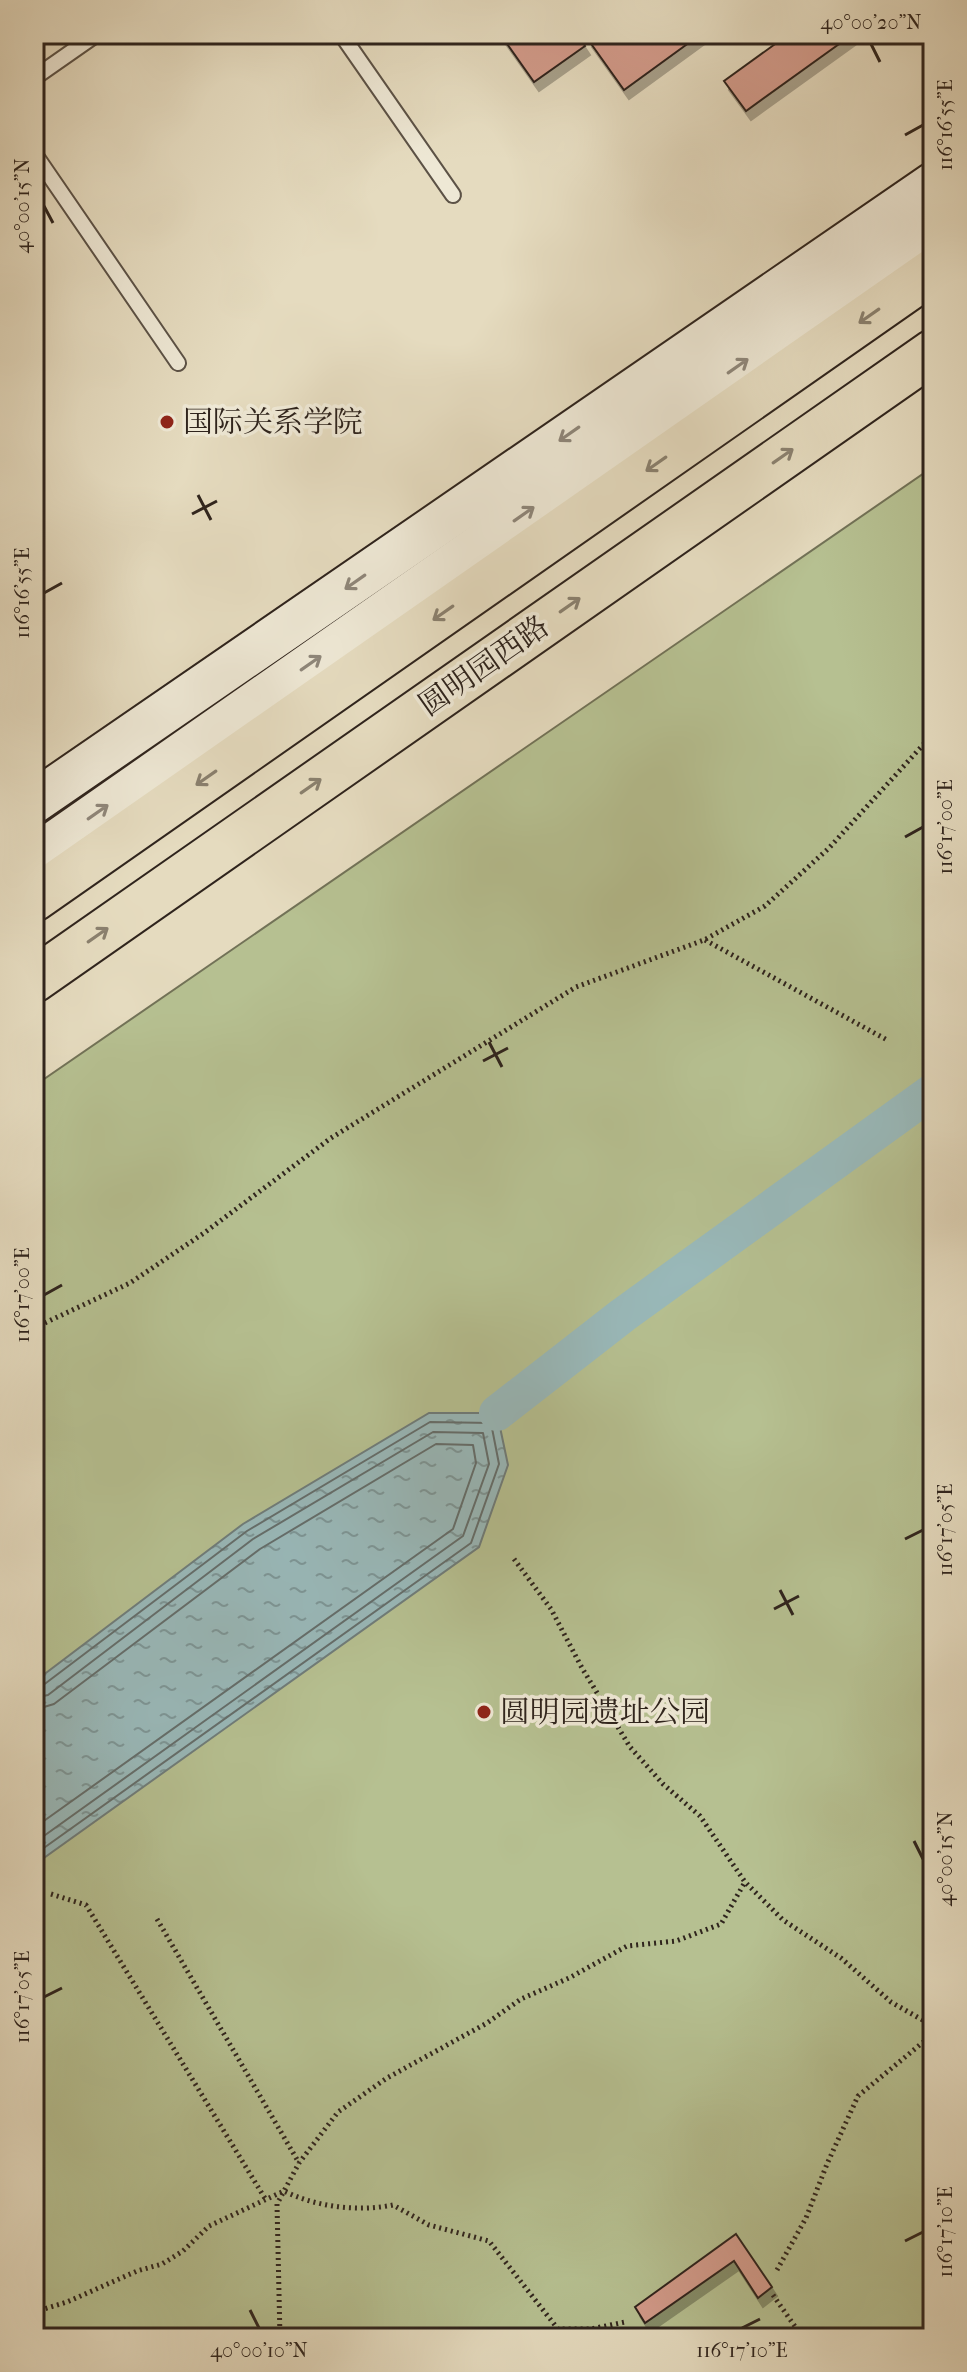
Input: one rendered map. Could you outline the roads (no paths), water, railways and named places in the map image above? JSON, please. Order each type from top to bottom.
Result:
[{"type":"highway","points":[[34,899],[933,271]]},
{"type":"highway","name":"圆明园西路","points":[[34,980],[933,352]]},
{"type":"street","points":[[34,802],[933,184]]},
{"type":"street","points":[[34,857],[933,229]]},
{"type":"lane","points":[[34,78],[97,34]]},
{"type":"lane","points":[[341,34],[453,195]]},
{"type":"lane","points":[[34,153],[178,363]]},
{"type":"water","points":[[429,1413],[497,1413],[508,1465],[479,1547],[34,1865],[34,1682],[243,1524]]},
{"type":"waterway","points":[[497,1413],[623,1315],[933,1091]]},
{"type":"place","name":"国际关系学院","points":[[167,422]]},
{"type":"place","name":"圆明园遗址公园","points":[[484,1712]]}]
